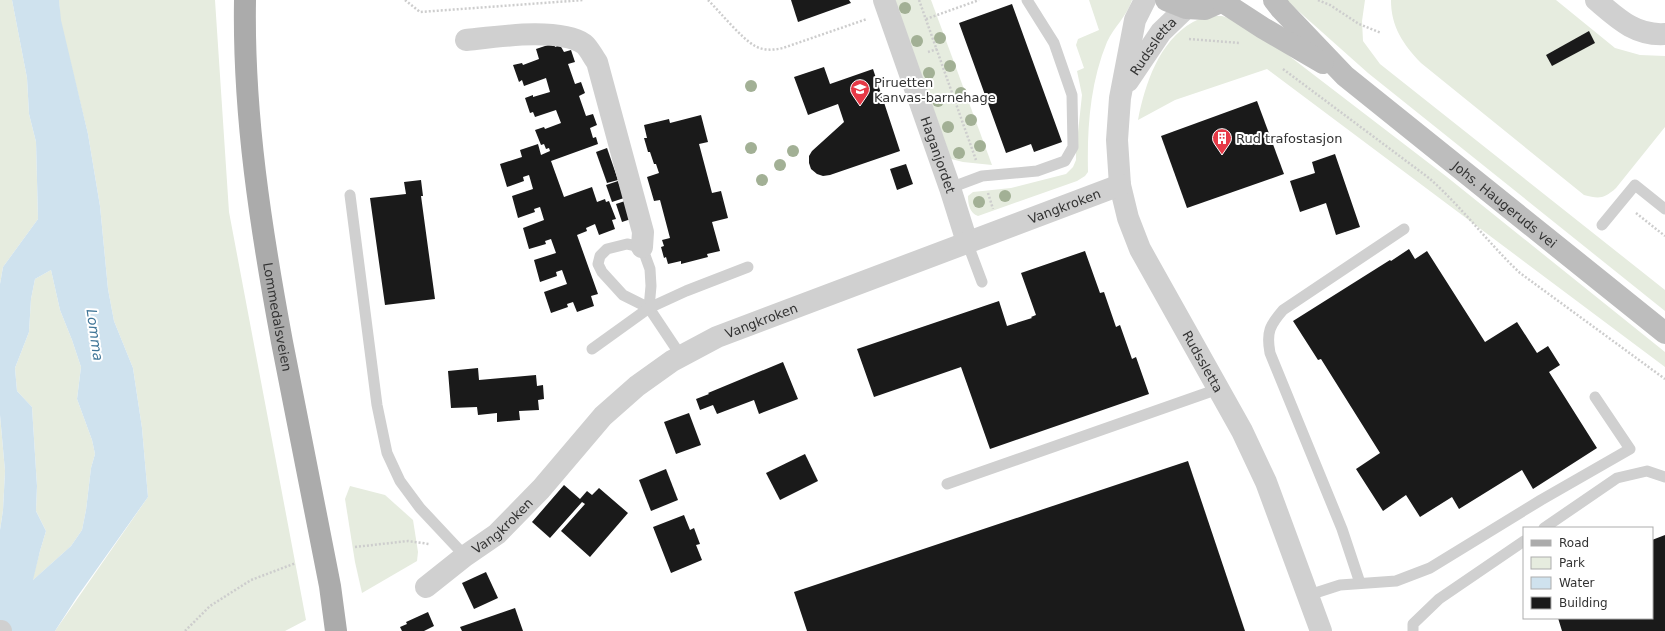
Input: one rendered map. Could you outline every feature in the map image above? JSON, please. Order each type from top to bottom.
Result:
[{"type":"main road","name":"Lommedalsveien","points":[[245,0],[246,72],[249,122],[258,205],[276,307],[330,586],[336,631]]},
{"type":"main road","name":"Johs. Haugeruds vei","points":[[1274,0],[1280,9],[1345,76],[1665,333]]},
{"type":"main road","name":"Johs. Haugeruds vei","points":[[1224,1],[1263,28],[1345,76]]},
{"type":"main road","points":[[1176,4],[1204,8],[1224,1]]},
{"type":"street","name":"Rudssletta","points":[[1145,0],[1135,20],[1124,87],[1120,98],[1116,140],[1120,185],[1128,218],[1140,249],[1242,431],[1266,482],[1321,631]]},
{"type":"street","points":[[1596,0],[1627,26],[1654,35],[1665,34]]},
{"type":"street","name":"Rudssletta","points":[[1124,87],[1161,32],[1176,4]]},
{"type":"street","name":"Haganjordet","points":[[886,6],[950,188],[967,242]]},
{"type":"street","points":[[466,40],[516,35],[553,36],[568,38],[584,45],[597,62],[643,232],[642,247]]},
{"type":"street","name":"Vangkroken","points":[[426,587],[465,556],[497,534],[541,489],[603,416],[637,386],[681,356],[717,337],[1120,185]]},
{"type":"lane","points":[[950,188],[982,176],[1037,171],[1065,160],[1073,147],[1072,95],[1054,43],[1027,0]]},
{"type":"lane","points":[[1602,224],[1635,185],[1665,209]]},
{"type":"lane","name":"Vangkroken","points":[[350,195],[377,405],[387,452],[400,481],[420,508],[465,556]]},
{"type":"lane","points":[[1360,583],[1342,529],[1270,353],[1268,332],[1274,321],[1283,310],[1404,229]]},
{"type":"lane","points":[[967,242],[982,282]]},
{"type":"lane","points":[[649,308],[651,286],[650,269],[642,247],[627,244],[607,249],[600,256],[598,264],[602,272],[623,296],[649,308],[681,356]]},
{"type":"lane","points":[[592,349],[649,308],[686,291],[748,267]]},
{"type":"lane","points":[[947,484],[1218,389]]},
{"type":"lane","points":[[1309,596],[1340,585],[1396,581],[1430,568],[1541,500],[1630,449],[1595,397]]},
{"type":"lane","points":[[1545,527],[1616,478],[1647,471],[1665,478]]},
{"type":"lane","points":[[1413,631],[1413,624],[1440,599],[1523,542]]},
{"type":"path","points":[[405,0],[420,12],[584,0]]},
{"type":"path","points":[[708,0],[744,37],[756,47],[770,50],[783,48],[886,6]]},
{"type":"path","points":[[919,0],[995,215]]},
{"type":"path","points":[[926,19],[979,0]]},
{"type":"path","points":[[1318,0],[1330,4],[1359,24],[1381,33]]},
{"type":"path","points":[[1183,38],[1241,43]]},
{"type":"path","points":[[1279,67],[1446,192],[1500,254],[1520,273],[1665,379]]},
{"type":"path","points":[[1622,201],[1665,236]]},
{"type":"path","points":[[355,547],[408,541],[443,547],[465,556]]},
{"type":"path","points":[[185,631],[210,606],[251,580],[296,563]]},
{"type":"green space","points":[[0,0],[12,0],[27,78],[29,114],[36,142],[38,219],[3,267],[0,284]]},
{"type":"green space","points":[[59,0],[215,0],[229,212],[306,620],[285,631],[55,631],[148,497],[142,428],[133,368],[114,321],[108,289],[100,206],[88,134],[60,20]]},
{"type":"green space","points":[[895,0],[931,0],[992,165],[963,162],[951,159]]},
{"type":"green space","points":[[1089,0],[1132,0],[1130,6],[1107,42],[1097,73],[1093,90],[1089,122],[1088,172],[1077,181],[978,216],[975,215],[970,208],[968,199],[968,196],[973,192],[1011,188],[1066,174],[1073,167],[1076,160],[1082,95],[1077,71],[1084,68],[1076,45],[1078,39],[1099,30]]},
{"type":"green space","points":[[1286,0],[1365,0],[1362,21],[1363,41],[1380,64],[1665,290],[1665,311],[1368,73]]},
{"type":"green space","points":[[1391,0],[1556,0],[1615,48],[1640,55],[1665,56],[1665,127],[1612,192],[1601,197],[1584,195],[1421,63],[1399,34],[1393,19]]},
{"type":"green space","points":[[1211,16],[1222,16],[1239,21],[1267,39],[1447,177],[1665,352],[1665,367],[1267,69],[1175,100],[1138,120],[1145,92],[1155,65],[1171,40],[1181,30],[1195,21]]},
{"type":"green space","points":[[51,270],[60,310],[81,367],[77,399],[92,440],[95,454],[91,468],[82,530],[71,546],[32,581],[46,531],[36,511],[37,486],[32,407],[17,391],[15,368],[29,332],[31,299],[35,279]]},
{"type":"green space","points":[[0,415],[5,471],[3,510],[0,530]]},
{"type":"green space","points":[[350,486],[385,495],[413,520],[418,552],[417,561],[362,593],[355,562],[345,499]]},
{"type":"water","name":"Lomma","points":[[12,0],[59,0],[61,20],[88,134],[100,206],[108,289],[114,321],[133,368],[142,428],[148,497],[77,597],[55,631],[0,631],[0,530],[3,510],[5,471],[0,415],[0,284],[3,267],[38,219],[36,142],[29,114],[27,78]],"holes":[[[51,270],[60,310],[81,367],[77,399],[92,440],[95,454],[91,468],[82,530],[71,546],[33,580],[46,531],[36,511],[37,486],[32,407],[17,391],[15,368],[29,332],[31,299],[35,279]]]},
{"type":"building","points":[[791,0],[849,0],[851,3],[798,22]]},
{"type":"building","points":[[1012,4],[1062,142],[1034,152],[1031,144],[1006,153],[959,23]]},
{"type":"building","points":[[1589,31],[1595,43],[1552,66],[1546,55]]},
{"type":"building","points":[[554,43],[555,47],[560,45],[564,52],[571,50],[575,62],[568,64],[575,84],[581,82],[585,93],[579,96],[586,116],[593,114],[597,125],[590,128],[593,138],[596,137],[598,144],[551,161],[564,197],[592,187],[597,202],[605,199],[606,202],[609,201],[616,219],[612,220],[615,229],[599,235],[595,224],[586,228],[587,231],[577,235],[598,294],[591,296],[594,306],[577,312],[573,302],[567,304],[568,307],[551,313],[544,292],[567,284],[562,270],[556,272],[557,276],[540,282],[534,260],[556,253],[551,239],[545,241],[546,244],[529,249],[523,228],[544,220],[540,207],[534,209],[535,212],[518,218],[512,196],[533,189],[529,175],[523,177],[524,181],[507,187],[500,164],[522,157],[520,150],[538,144],[541,155],[550,151],[549,148],[546,149],[544,144],[541,145],[535,130],[544,127],[545,129],[561,123],[556,110],[535,117],[533,112],[530,113],[525,98],[550,92],[546,78],[524,86],[522,80],[519,82],[513,65],[522,63],[523,65],[539,59],[536,49]]},
{"type":"building","points":[[824,67],[830,84],[873,69],[900,151],[830,175],[823,176],[817,174],[811,169],[809,156],[812,151],[844,122],[838,104],[808,115],[794,77]]},
{"type":"building","name":"Rud trafostasjon","points":[[1257,101],[1284,174],[1187,208],[1161,136]]},
{"type":"building","points":[[701,115],[708,142],[699,144],[712,193],[721,191],[728,218],[712,222],[720,251],[707,254],[708,257],[681,264],[681,261],[668,264],[666,257],[664,258],[661,247],[664,246],[662,240],[670,238],[660,200],[654,201],[647,177],[659,173],[650,152],[648,152],[644,138],[647,138],[644,125],[669,119],[670,123]]},
{"type":"building","points":[[607,148],[618,180],[607,183],[596,152]]},
{"type":"building","points":[[1335,154],[1360,227],[1336,235],[1326,203],[1300,212],[1290,181],[1315,173],[1312,162]]},
{"type":"building","points":[[906,164],[913,184],[897,190],[890,169]]},
{"type":"building","points":[[421,180],[423,196],[421,196],[435,299],[385,305],[370,198],[406,194],[404,182]]},
{"type":"building","points":[[618,181],[624,198],[612,202],[606,185]]},
{"type":"building","points":[[625,201],[631,219],[622,222],[616,204]]},
{"type":"building","points":[[1409,249],[1415,259],[1427,251],[1485,342],[1517,322],[1537,353],[1548,346],[1560,365],[1549,372],[1597,448],[1533,489],[1522,470],[1459,509],[1452,497],[1420,517],[1406,495],[1383,511],[1356,469],[1380,453],[1321,359],[1318,360],[1293,321]]},
{"type":"building","points":[[1085,251],[1100,293],[1104,292],[1116,327],[1120,325],[1132,359],[1136,357],[1149,394],[990,449],[961,367],[874,397],[857,349],[999,301],[1007,326],[1032,318],[1031,317],[1036,315],[1021,273]]},
{"type":"building","points":[[783,362],[798,399],[759,414],[754,400],[717,414],[713,405],[700,410],[696,399]]},
{"type":"building","points":[[478,368],[479,380],[536,375],[537,386],[543,385],[544,399],[538,400],[539,410],[519,411],[520,420],[497,422],[497,413],[478,415],[477,407],[451,408],[448,371]]},
{"type":"building","points":[[689,413],[701,445],[676,454],[664,422]]},
{"type":"building","points":[[805,454],[818,481],[780,500],[766,473]]},
{"type":"building","points":[[1188,461],[1245,631],[807,631],[794,592]]},
{"type":"building","points":[[666,469],[678,500],[651,511],[639,480]]},
{"type":"building","points":[[564,485],[580,499],[587,491],[592,495],[599,488],[628,513],[590,557],[561,531],[585,504],[582,502],[550,538],[532,522]]},
{"type":"building","points":[[684,515],[690,530],[694,528],[700,544],[696,545],[702,560],[671,573],[653,527]]},
{"type":"building","points":[[1665,535],[1665,631],[1562,631],[1558,619],[1653,619],[1653,540]]},
{"type":"building","points":[[486,572],[498,598],[474,609],[462,583]]},
{"type":"building","points":[[515,608],[523,631],[462,631],[460,627]]},
{"type":"building","points":[[428,612],[434,626],[424,631],[402,631],[400,627],[407,624],[406,622]]},
{"type":"place","name":"Piruetten Kanvas-barnehage","points":[[860,106]]},
{"type":"place","name":"Rud trafostasjon","points":[[1222,155]]}]
